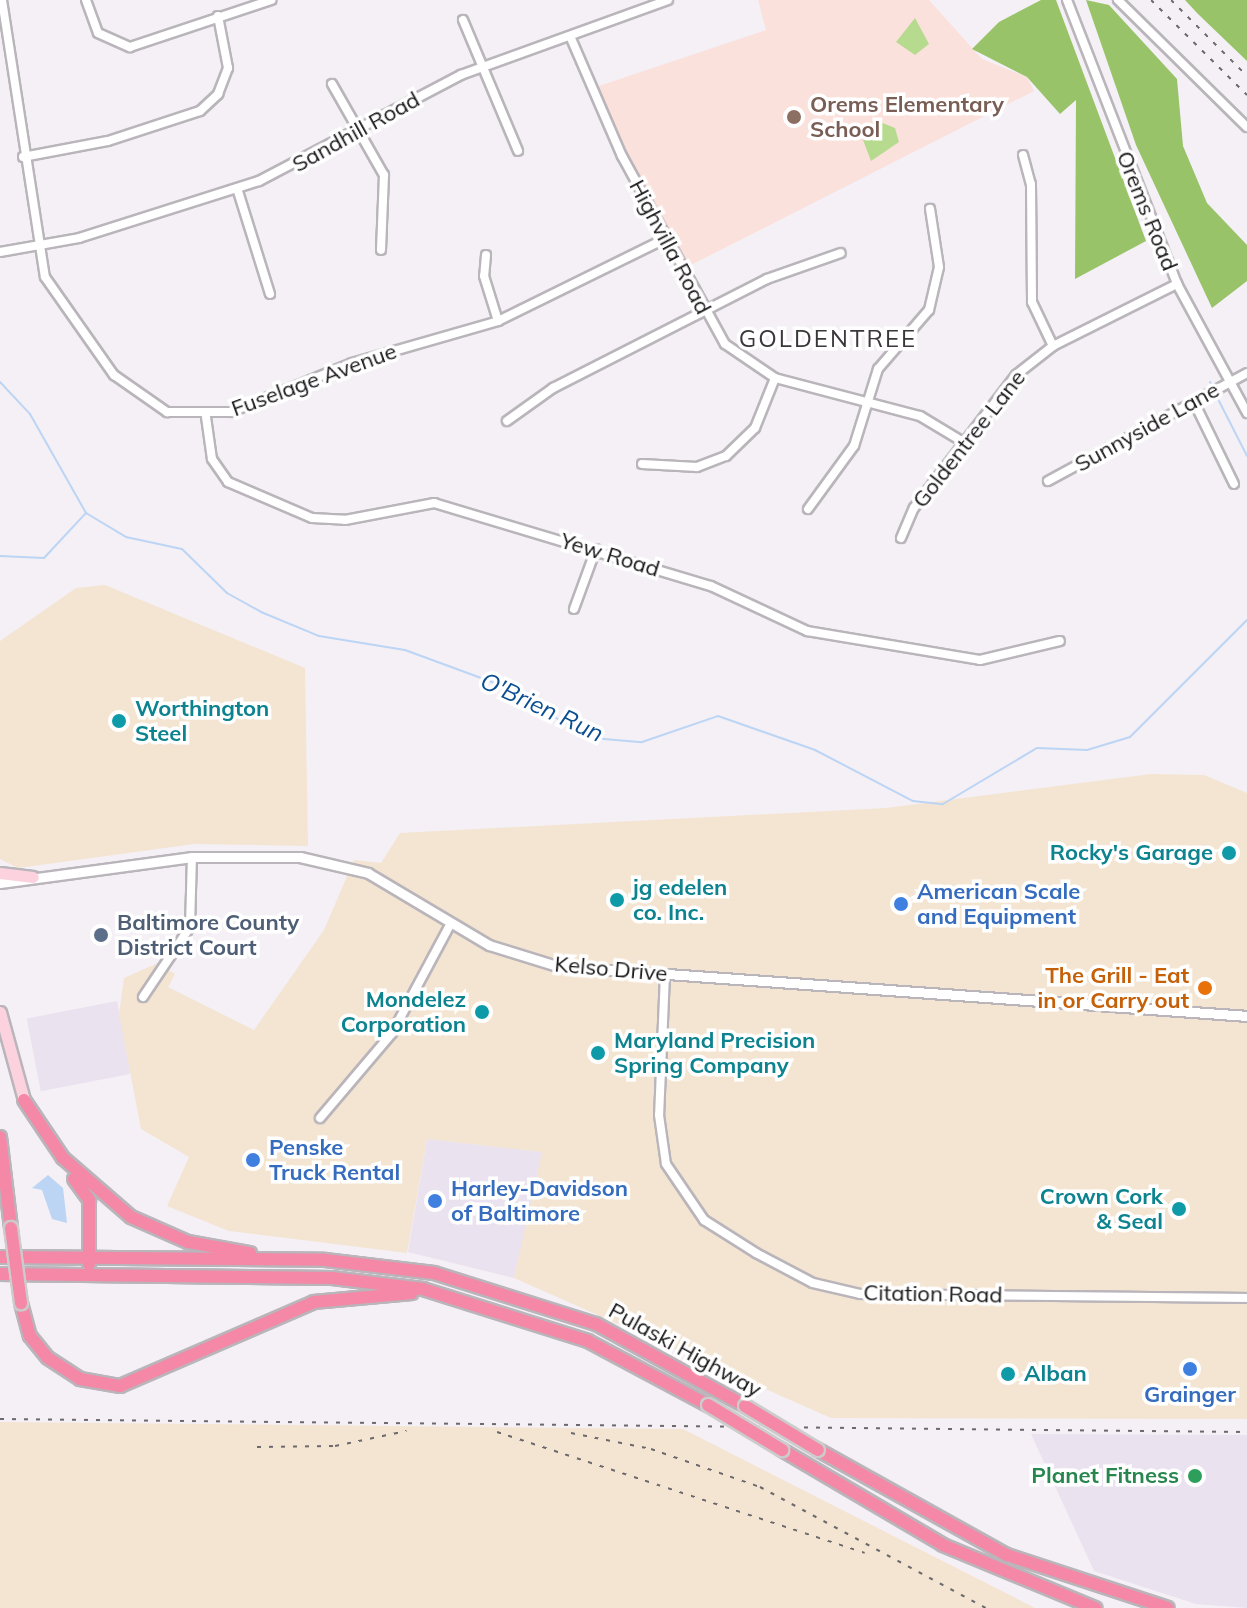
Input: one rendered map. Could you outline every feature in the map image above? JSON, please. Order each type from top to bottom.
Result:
[{"type":"highway","points":[[24,1100],[89,1200],[88,1275]]},
{"type":"highway","points":[[24,1100],[63,1158],[131,1217],[188,1242],[297,1259]]},
{"type":"highway","points":[[0,1137],[21,1303],[30,1336],[48,1358],[80,1379],[120,1386],[314,1302],[364,1293],[448,1294],[456,1278]]},
{"type":"highway","name":"Pulaski Highway","points":[[0,1257],[297,1259],[456,1278],[596,1324],[1007,1555],[1168,1608]]},
{"type":"highway","name":"Pulaski Highway","points":[[0,1274],[332,1278],[448,1294],[588,1341],[708,1405],[943,1545],[1095,1608]]},
{"type":"main road","points":[[0,873],[33,877]]},
{"type":"main road","points":[[0,1012],[24,1100]]},
{"type":"street","name":"Fuselage Avenue","points":[[2,0],[36,247],[56,300],[124,385],[167,412],[206,417],[352,363],[498,321],[665,239]]},
{"type":"street","points":[[86,0],[98,33],[122,47],[271,0]]},
{"type":"street","name":"Sandhill Road","points":[[0,252],[36,247],[237,188],[360,131],[482,65],[668,0]]},
{"type":"street","name":"Orems Road","points":[[1067,0],[1177,284],[1247,413]]},
{"type":"street","points":[[1118,0],[1247,127]]},
{"type":"street","points":[[23,157],[128,136],[200,111],[218,94],[228,68],[218,16]]},
{"type":"street","points":[[463,20],[518,151]]},
{"type":"street","name":"Highvilla Road","points":[[570,36],[665,239],[703,312],[736,355],[775,378],[920,416],[968,445]]},
{"type":"street","points":[[332,84],[386,184],[381,250]]},
{"type":"street","points":[[1023,155],[1031,184],[1032,302],[1053,346]]},
{"type":"street","points":[[237,188],[270,294]]},
{"type":"street","points":[[808,509],[849,455],[878,369],[912,338],[932,301],[939,254],[930,209]]},
{"type":"street","points":[[507,421],[543,393],[703,312],[805,261],[841,253]]},
{"type":"street","points":[[486,255],[484,276],[498,321]]},
{"type":"street","name":"Goldentree Lane","points":[[901,538],[914,508],[968,445],[1016,375],[1053,346],[1177,284]]},
{"type":"street","name":"Sunnyside Lane","points":[[1048,481],[1247,373]]},
{"type":"street","points":[[642,464],[697,467],[726,456],[755,428],[775,378]]},
{"type":"street","points":[[1194,402],[1234,484]]},
{"type":"street","name":"Yew Road","points":[[206,417],[212,459],[228,482],[298,514],[335,522],[424,502],[596,549],[711,586],[807,631],[980,660],[1060,641]]},
{"type":"street","points":[[574,609],[596,549]]},
{"type":"street","name":"Kelso Drive","points":[[0,883],[192,857],[276,855],[351,868],[451,923],[536,961],[665,974],[1247,1016]]},
{"type":"street","points":[[143,997],[190,927],[192,857]]},
{"type":"street","points":[[320,1118],[389,1038],[451,923]]},
{"type":"street","name":"Citation Road","points":[[665,974],[659,1115],[666,1164],[704,1220],[756,1253],[813,1283],[874,1296],[1247,1298]]},
{"type":"shaded area","name":"Orems Elementary School","points":[[758,0],[929,0],[982,59],[1027,77],[1034,91],[683,269],[590,89],[766,30]]},
{"type":"shaded area","points":[[105,585],[305,668],[308,846],[194,844],[18,868],[0,859],[0,641],[76,588]]},
{"type":"shaded area","points":[[1151,774],[1204,775],[1247,793],[1247,1419],[831,1418],[514,1278],[542,1152],[427,1139],[407,1253],[229,1231],[167,1206],[189,1157],[141,1129],[119,1014],[124,978],[158,963],[175,974],[168,987],[254,1030],[324,930],[354,860],[381,863],[400,833],[886,808]]},
{"type":"shaded area","points":[[117,1001],[131,1074],[41,1091],[27,1019]]},
{"type":"shaded area","points":[[427,1139],[543,1152],[514,1278],[408,1252]]},
{"type":"shaded area","points":[[0,1422],[683,1429],[1035,1608],[0,1608]]},
{"type":"shaded area","points":[[1031,1434],[1247,1435],[1247,1608],[1196,1604],[1094,1571]]},
{"type":"green space","points":[[1041,0],[1056,0],[1146,241],[1075,279],[1076,100],[1060,114],[1027,77],[972,49],[999,22]]},
{"type":"green space","points":[[1086,0],[1109,5],[1177,79],[1183,146],[1207,203],[1247,245],[1247,281],[1212,308],[1136,145]]},
{"type":"green space","points":[[1185,0],[1247,0],[1247,61],[1198,14]]},
{"type":"green space","points":[[915,18],[929,44],[915,55],[896,42]]},
{"type":"green space","points":[[875,120],[895,128],[899,142],[871,161],[860,132]]},
{"type":"water","points":[[48,1175],[63,1188],[67,1223],[52,1219],[42,1190],[32,1188]]},
{"type":"waterway","points":[[0,382],[30,414],[86,513]]},
{"type":"waterway","points":[[1210,382],[1212,386]]},
{"type":"waterway","points":[[1217,397],[1247,456]]},
{"type":"waterway","name":"O'Brien Run","points":[[0,556],[44,558],[86,513],[126,537],[182,549],[227,593],[261,612],[319,636],[405,650],[527,695],[559,720],[604,739],[642,742],[718,716],[815,750],[913,801],[943,804],[1037,748],[1087,750],[1130,737],[1247,620]]},
{"type":"railway","points":[[1151,0],[1247,95]]},
{"type":"railway","points":[[1171,0],[1247,76]]},
{"type":"railway","points":[[0,1419],[1247,1432]]},
{"type":"railway","points":[[257,1447],[335,1446],[406,1431]]},
{"type":"railway","points":[[497,1432],[865,1553]]},
{"type":"railway","points":[[571,1433],[651,1449],[760,1487],[986,1608]]},
{"type":"place","name":"Orems Elementary School","points":[[794,117]]},
{"type":"place","name":"Worthington Steel","points":[[119,721]]},
{"type":"place","name":"Rocky's Garage","points":[[1229,853]]},
{"type":"place","name":"jg edelen co. Inc.","points":[[617,900]]},
{"type":"place","name":"American Scale and Equipment","points":[[901,904]]},
{"type":"place","name":"Baltimore County District Court","points":[[101,935]]},
{"type":"place","name":"The Grill - Eat in or Carry out","points":[[1205,988]]},
{"type":"place","name":"Mondelez Corporation","points":[[482,1012]]},
{"type":"place","name":"Maryland Precision Spring Company","points":[[598,1053]]},
{"type":"place","name":"Penske Truck Rental","points":[[253,1160]]},
{"type":"place","name":"Harley-Davidson of Baltimore","points":[[435,1201]]},
{"type":"place","name":"Crown Cork & Seal","points":[[1179,1209]]},
{"type":"place","name":"Grainger","points":[[1190,1369]]},
{"type":"place","name":"Alban","points":[[1008,1374]]},
{"type":"place","name":"Planet Fitness","points":[[1195,1476]]},
{"type":"district","name":"GOLDENTREE","points":[[828,339]]}]
